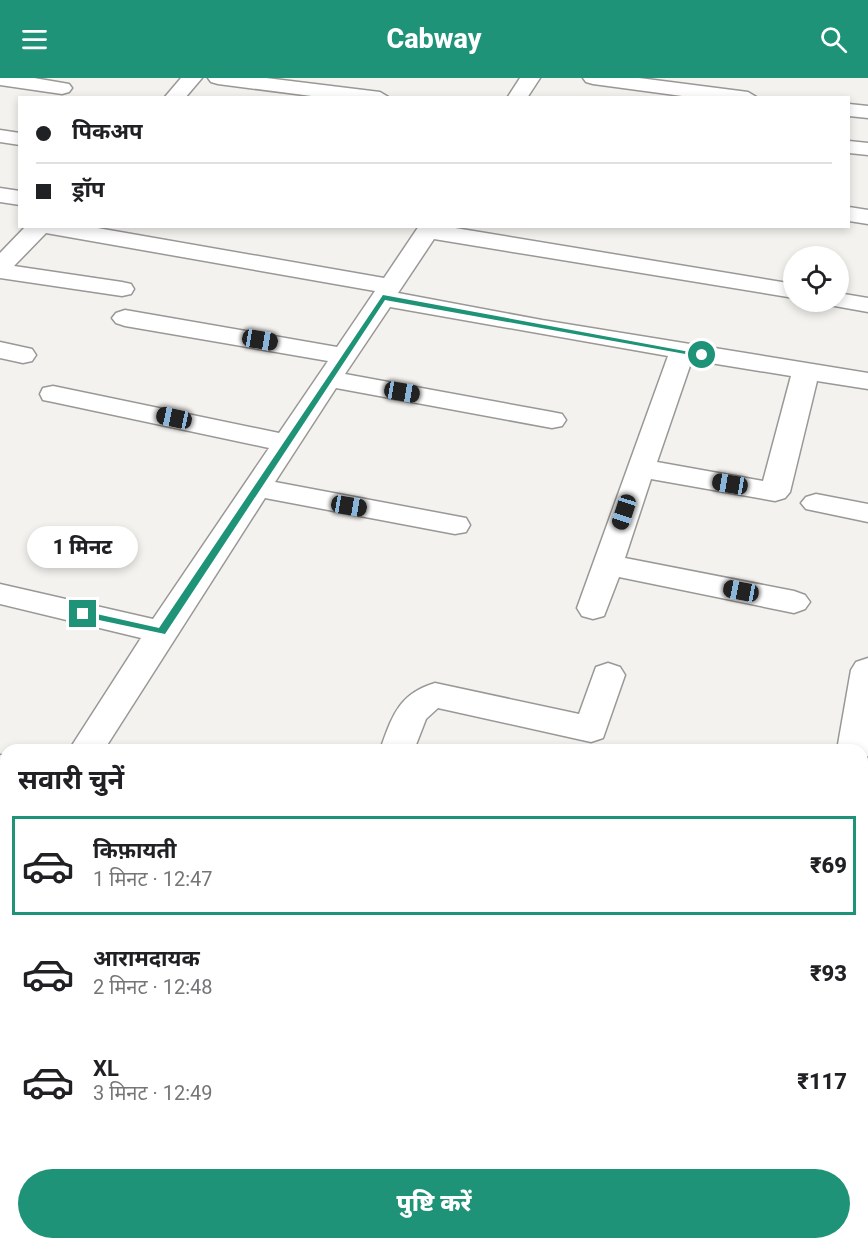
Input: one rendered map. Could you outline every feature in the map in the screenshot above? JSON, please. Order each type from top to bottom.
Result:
[{"type":"street","points":[[176,96],[192,78]]},
{"type":"street","points":[[218,78],[364,96]]},
{"type":"street","points":[[518,96],[530,78]]},
{"type":"street","points":[[593,78],[732,96]]},
{"type":"street","points":[[0,79],[62,88]]},
{"type":"street","points":[[850,110],[868,112]]},
{"type":"street","points":[[850,147],[868,149]]},
{"type":"street","points":[[0,195],[18,198]]},
{"type":"street","points":[[850,214],[868,217]]},
{"type":"street","points":[[0,268],[40,228]]},
{"type":"street","points":[[52,228],[683,351],[868,381]]},
{"type":"street","points":[[90,744],[161,632],[429,229],[783,289]]},
{"type":"street","points":[[0,268],[122,289]]},
{"type":"street","points":[[849,302],[868,305]]},
{"type":"street","points":[[125,318],[344,356]]},
{"type":"street","points":[[593,608],[640,468],[683,351]]},
{"type":"street","points":[[640,468],[775,492],[806,371]]},
{"type":"street","points":[[329,379],[552,420]]},
{"type":"street","points":[[53,394],[286,443]]},
{"type":"street","points":[[256,488],[455,525]]},
{"type":"street","points":[[816,503],[868,513]]},
{"type":"street","points":[[607,565],[794,602]]},
{"type":"street","points":[[0,594],[161,632]]},
{"type":"street","points":[[855,744],[868,670]]},
{"type":"street","points":[[400,744],[414,708],[425,698],[435,695],[591,729],[608,675]]},
{"type":"route","points":[[83,614],[161,632],[383,298],[702,355]]}]
